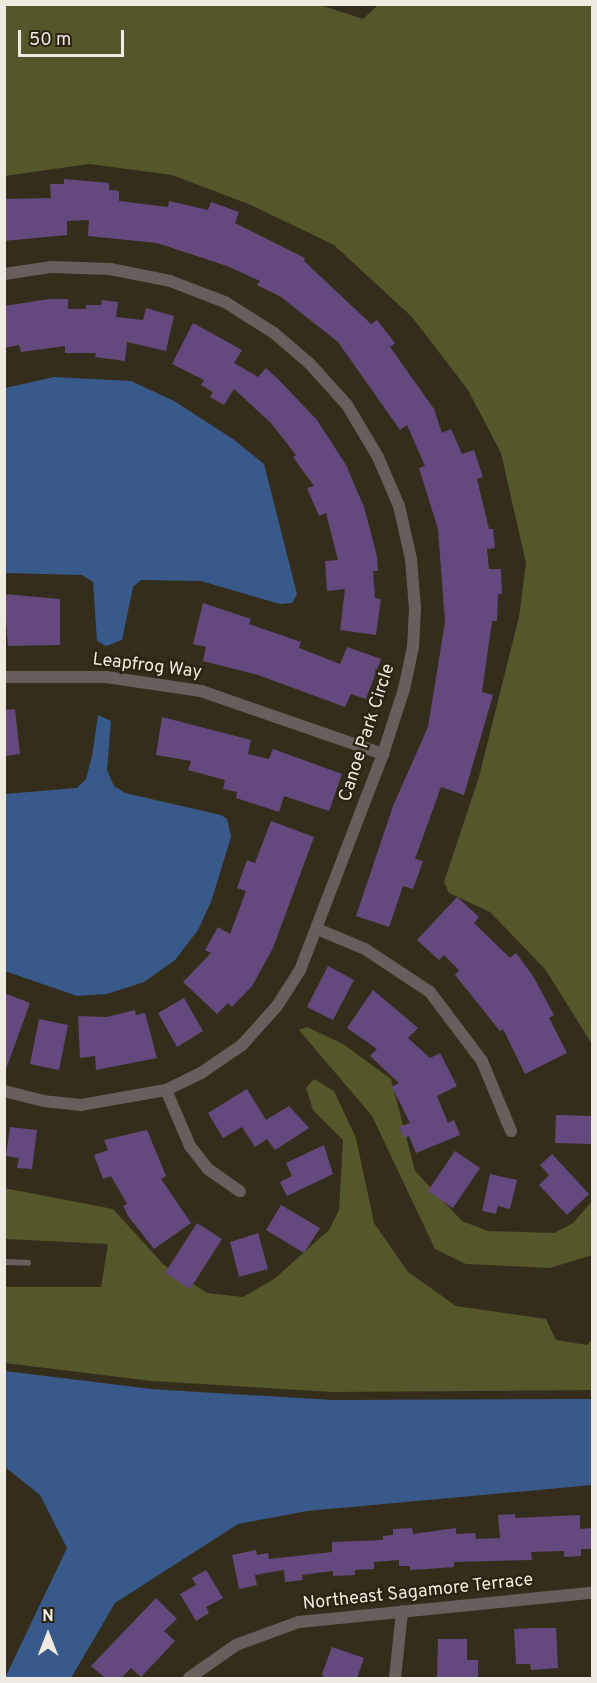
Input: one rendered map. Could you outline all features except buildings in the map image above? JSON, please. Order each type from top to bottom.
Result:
[{"type":"street","name":"Canoe Park Circle","points":[[4,274],[52,267],[110,269],[170,281],[225,302],[274,333],[310,364],[346,405],[378,457],[399,506],[411,559],[413,647],[404,689],[383,754],[300,970],[278,1006],[242,1045],[201,1073],[166,1090],[122,1101],[81,1105],[44,1101],[4,1091]]},
{"type":"street","name":"Leapfrog Way","points":[[4,677],[105,677],[201,691],[383,754]]},
{"type":"street","points":[[317,929],[365,949],[430,992],[482,1061],[511,1131]]},
{"type":"street","points":[[166,1090],[190,1146],[208,1169],[240,1191]]},
{"type":"street","name":"Northeast Sagamore Terrace","points":[[189,1678],[236,1645],[299,1622],[592,1593]]},
{"type":"street","points":[[395,1678],[402,1611]]},
{"type":"lane","points":[[4,1262],[28,1263]]},
{"type":"green space","points":[[5,5],[320,5],[363,19],[378,5],[592,5],[592,1044],[545,969],[490,912],[449,893],[444,882],[479,777],[519,617],[526,563],[501,453],[468,390],[412,317],[334,245],[251,205],[172,175],[89,164],[5,176]]},
{"type":"green space","points":[[307,1027],[343,1044],[391,1079],[415,1171],[462,1221],[488,1231],[554,1233],[573,1223],[592,1201],[592,1255],[550,1268],[466,1264],[435,1249],[372,1116],[299,1030]]},
{"type":"green space","points":[[314,1079],[334,1091],[356,1138],[374,1223],[408,1272],[456,1306],[546,1319],[556,1340],[587,1345],[592,1339],[592,1390],[332,1392],[152,1381],[5,1363],[5,1287],[101,1287],[108,1244],[5,1239],[4,1188],[113,1209],[164,1265],[207,1293],[243,1297],[274,1279],[329,1230],[339,1210],[343,1140],[313,1110],[306,1088]]},
{"type":"water","points":[[54,377],[131,381],[174,401],[233,439],[264,464],[297,594],[292,603],[280,604],[201,581],[141,580],[133,587],[122,640],[106,646],[97,641],[93,582],[82,575],[5,573],[5,388]]},
{"type":"water","points":[[98,715],[111,721],[107,770],[114,786],[125,793],[221,815],[227,819],[231,837],[211,902],[198,930],[175,960],[144,982],[107,994],[77,996],[5,971],[5,794],[77,788],[86,779]]},
{"type":"water","points":[[5,1371],[151,1389],[332,1400],[592,1399],[592,1485],[307,1511],[238,1524],[115,1603],[71,1678],[5,1678],[67,1548],[40,1495],[5,1467]]}]
